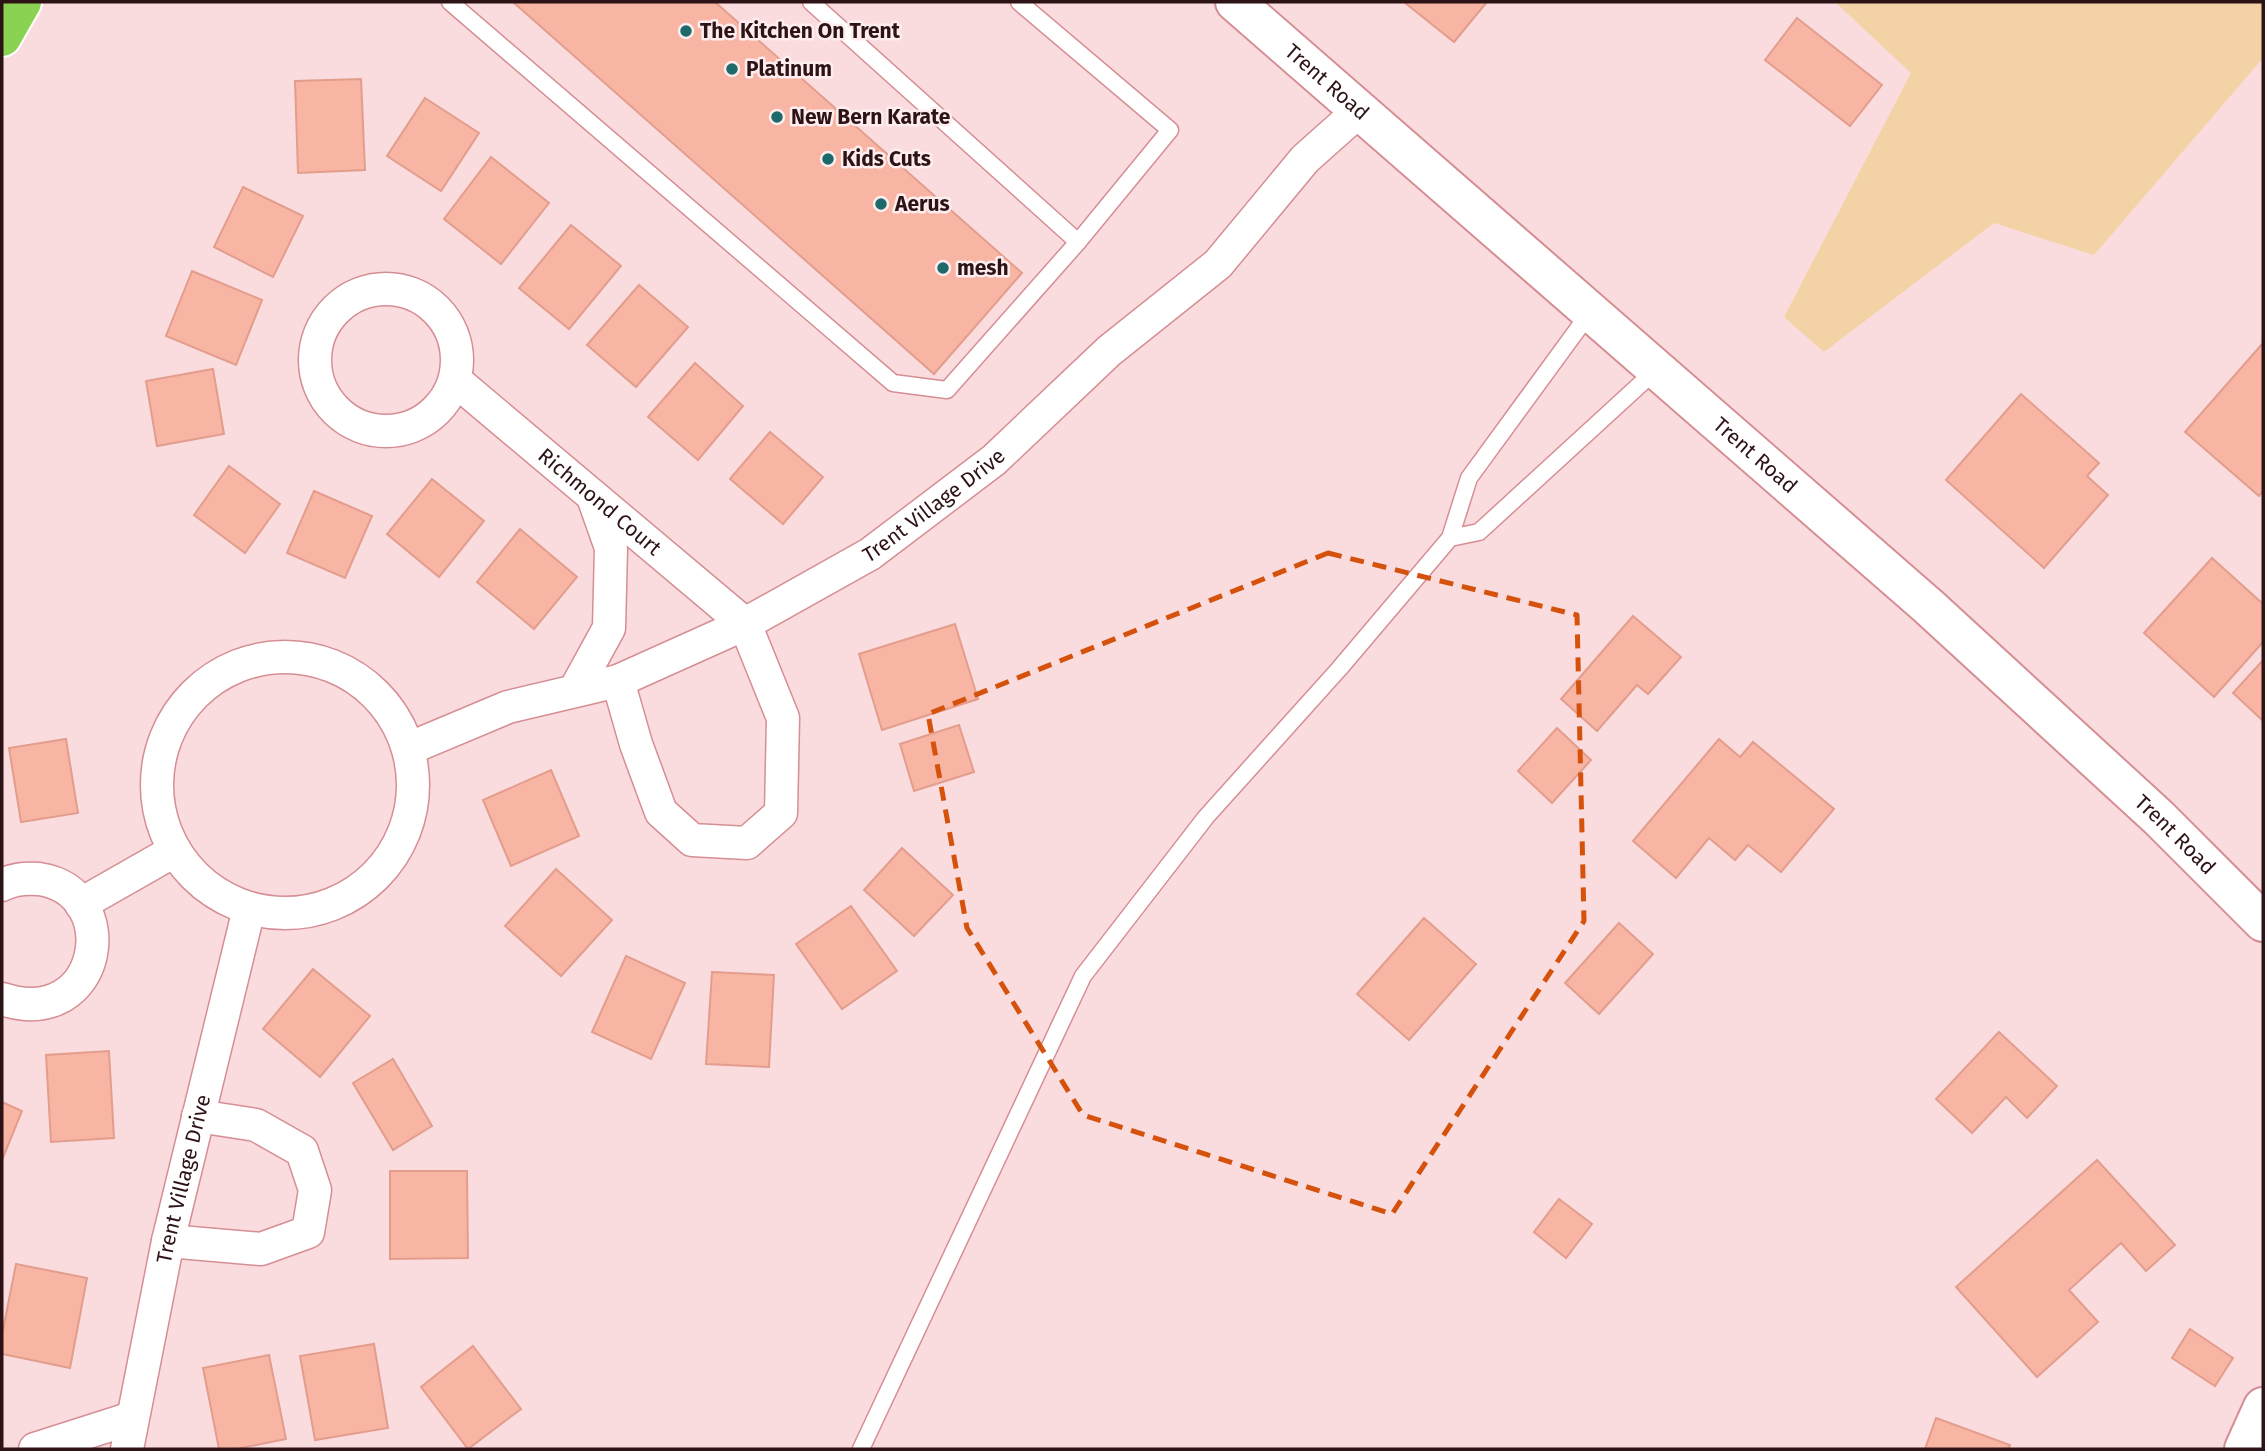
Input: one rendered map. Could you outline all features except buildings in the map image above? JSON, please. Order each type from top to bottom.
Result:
[{"type":"highway","points":[[2,37],[22,2]]},
{"type":"street","name":"Trent Road","points":[[1235,2],[1928,606],[2159,818],[2263,922]]},
{"type":"street","name":"Trent Village Drive","points":[[408,749],[508,707],[618,681],[745,624],[870,554],[994,460],[1109,351],[1218,264],[1305,159],[1360,110]]},
{"type":"street","points":[[398,288],[421,296],[440,312],[453,332],[458,356],[455,380],[445,402],[429,418],[407,429],[384,432],[362,428],[341,416],[326,399],[317,377],[315,354],[320,332],[332,311],[350,297],[373,289],[398,288]]},
{"type":"street","name":"Richmond Court","points":[[455,380],[745,624]]},
{"type":"street","points":[[575,690],[609,628],[611,548],[593,496]]},
{"type":"street","points":[[618,681],[636,744],[661,812],[692,840],[747,843],[781,813],[783,718],[745,624]]},
{"type":"street","points":[[275,656],[318,660],[358,679],[388,709],[408,749],[413,788],[406,826],[389,861],[361,889],[327,907],[288,914],[250,909],[219,896],[194,876],[174,851],[159,810],[157,767],[171,725],[197,690],[233,667],[275,656]]},
{"type":"street","points":[[81,904],[174,851]]},
{"type":"street","points":[[2,885],[28,878],[48,881],[66,890],[81,904],[90,923],[93,944],[88,965],[78,984],[61,997],[41,1005],[19,1005],[2,999]]},
{"type":"street","name":"Trent Village Drive","points":[[127,1449],[167,1241],[250,909]]},
{"type":"street","points":[[167,1241],[261,1249],[308,1232],[315,1190],[302,1151],[256,1125],[198,1116]]},
{"type":"street","points":[[2244,1449],[2263,1407]]},
{"type":"street","points":[[35,1449],[132,1418]]},
{"type":"lane","points":[[450,2],[894,383],[947,390],[1078,242],[1170,130],[1019,2]]},
{"type":"lane","points":[[811,2],[1078,242]]},
{"type":"lane","points":[[861,1449],[1083,976],[1206,817],[1339,669],[1450,538],[1469,478],[1591,311]]},
{"type":"lane","points":[[1450,538],[1479,532],[1657,369]]},
{"type":"highlighted area","points":[[1328,553],[1577,615],[1584,921],[1392,1214],[1083,1115],[967,928],[928,714]]},
{"type":"shaded area","points":[[1835,2],[2263,2],[2263,58],[2094,255],[1994,223],[1824,352],[1784,317],[1911,73]]},
{"type":"place","name":"The Kitchen On Trent","points":[[686,31]]},
{"type":"place","name":"Platinum","points":[[732,69]]},
{"type":"place","name":"New Bern Karate","points":[[777,117]]},
{"type":"place","name":"Kids Cuts","points":[[828,159]]},
{"type":"place","name":"Aerus","points":[[881,204]]},
{"type":"place","name":"mesh","points":[[943,268]]}]
